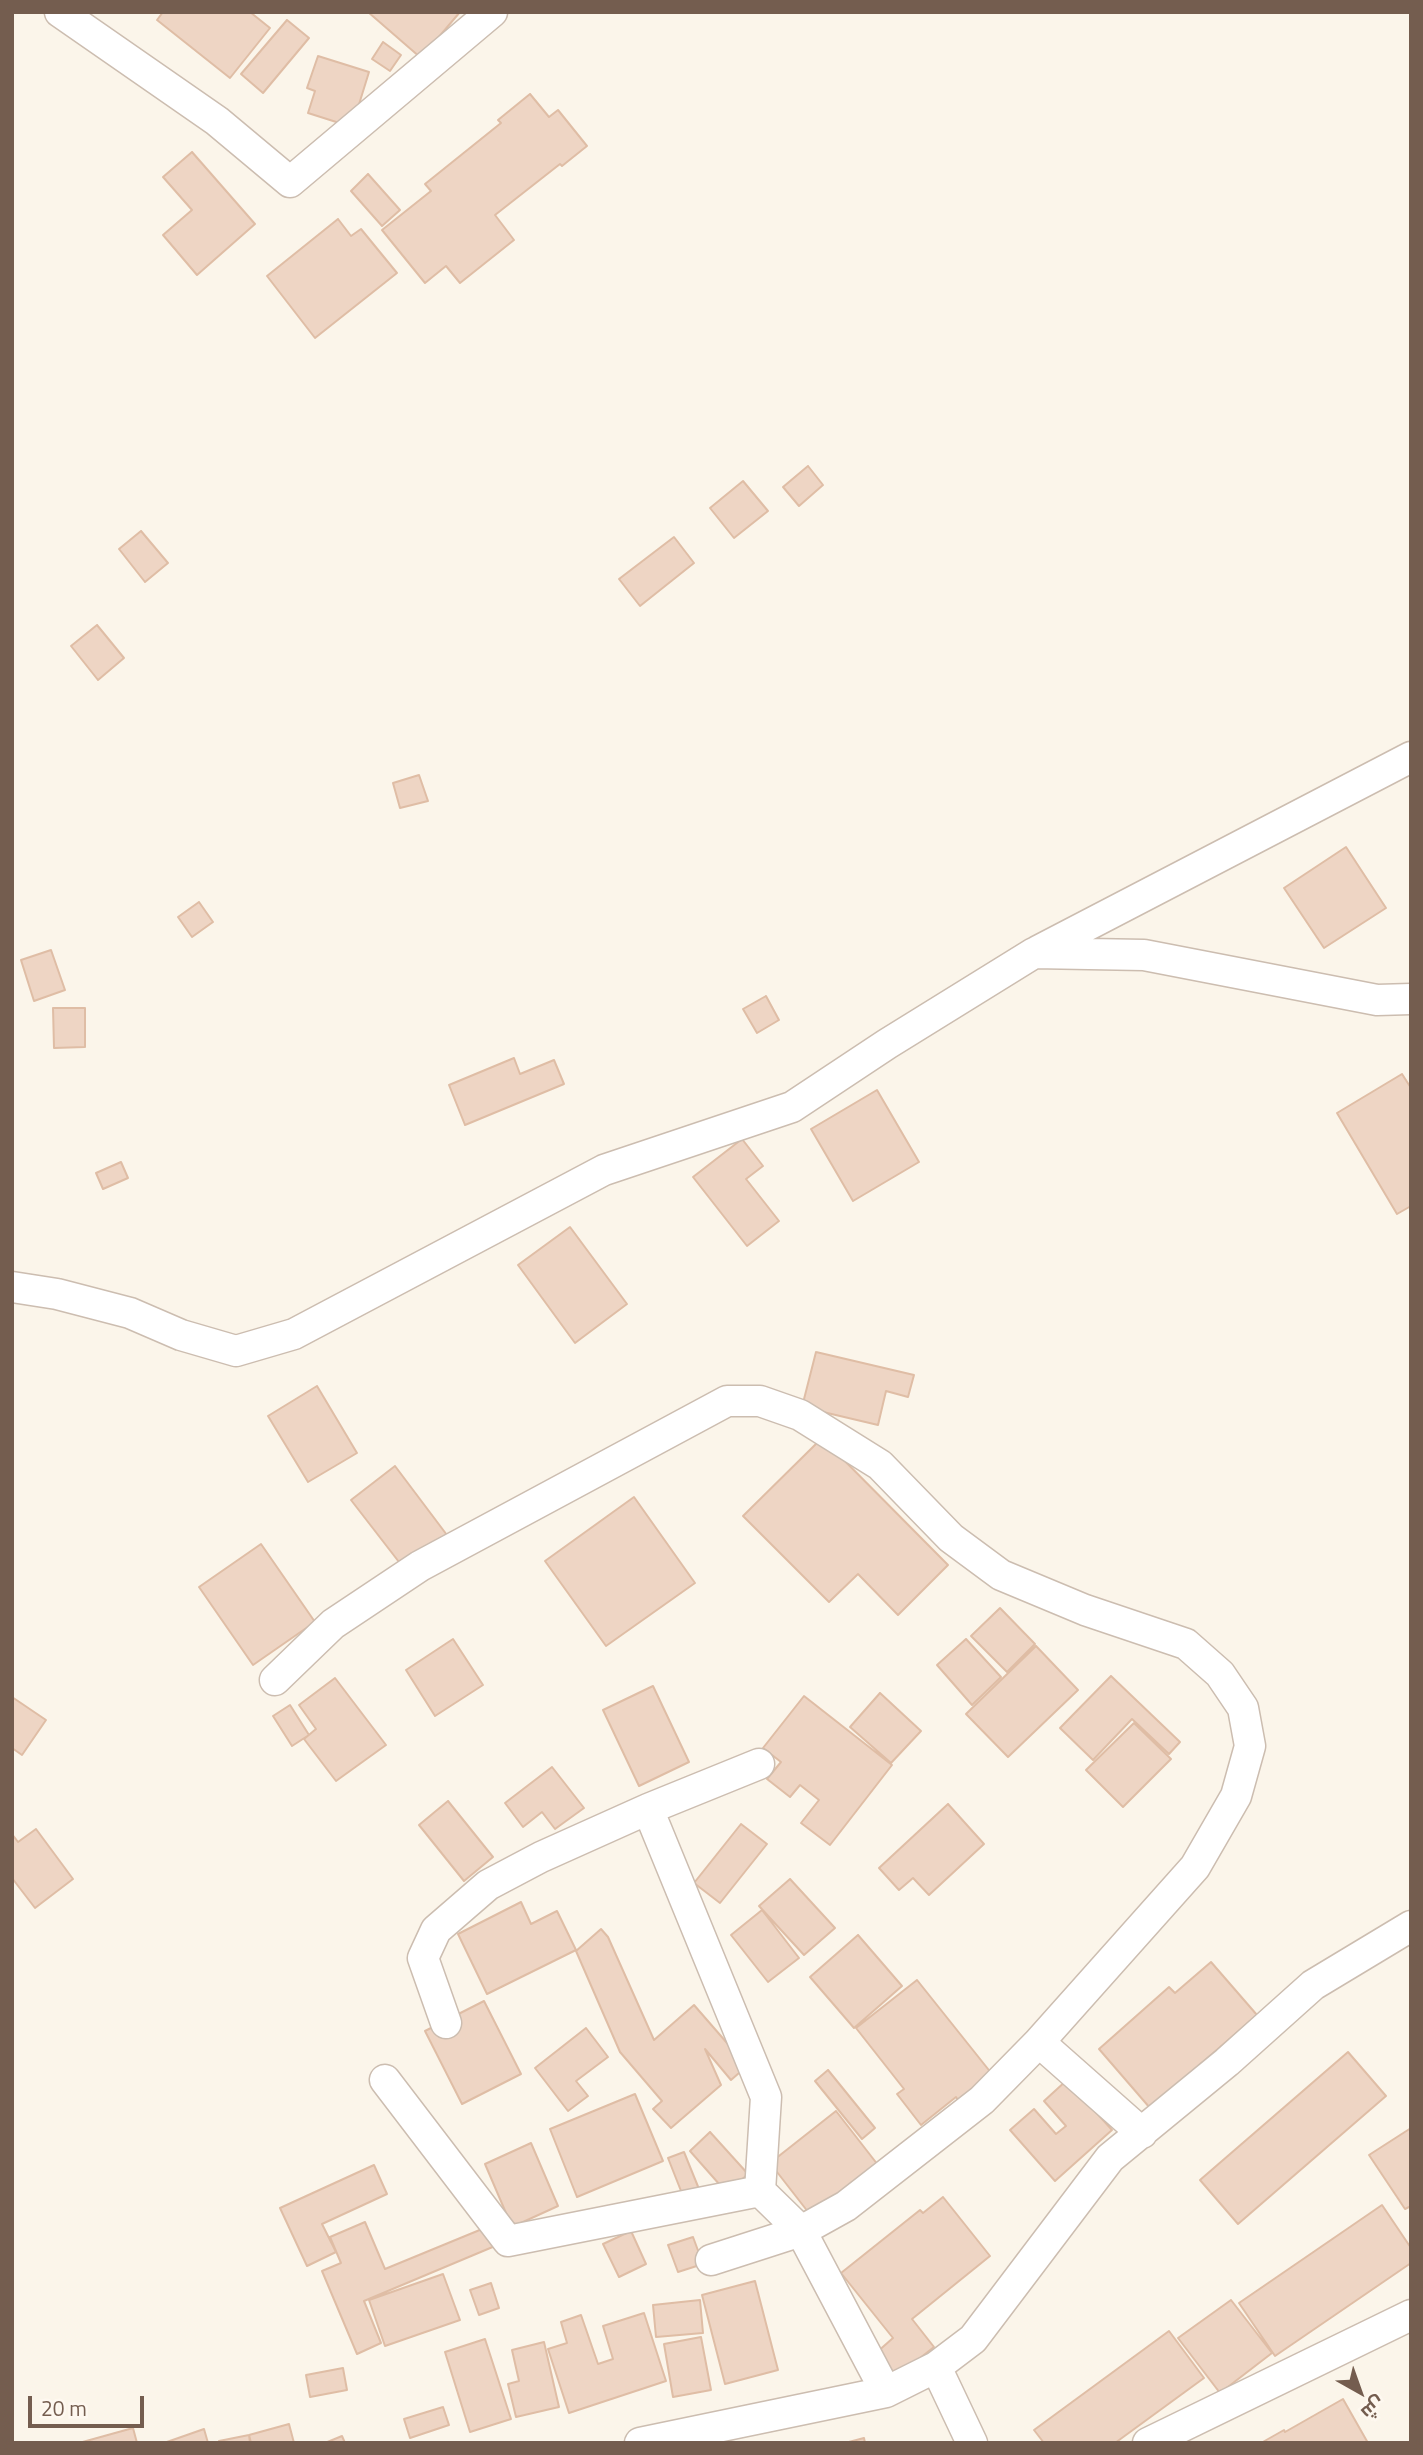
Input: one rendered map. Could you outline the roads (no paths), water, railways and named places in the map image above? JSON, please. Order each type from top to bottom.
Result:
[{"type":"street","points":[[60,12],[216,121],[289,182],[492,12]]},
{"type":"street","points":[[12,1287],[57,1294],[131,1313],[181,1335],[236,1351],[295,1334],[604,1170],[792,1107],[887,1044],[1034,953],[1411,757]]},
{"type":"street","points":[[1034,953],[1143,955],[1377,1000],[1411,999]]},
{"type":"street","points":[[275,1680],[333,1624],[420,1566],[727,1401],[760,1401],[800,1415],[880,1465],[951,1538],[1001,1575],[1085,1610],[1186,1644],[1220,1674],[1243,1708],[1250,1746],[1236,1797],[1195,1867],[1039,2042],[972,2108],[846,2206],[801,2231],[711,2260]]},
{"type":"street","points":[[446,2023],[424,1958],[436,1930],[488,1885],[541,1857],[648,1809],[759,1764]]},
{"type":"street","points":[[648,1809],[766,2097],[760,2191],[801,2231],[886,2392]]},
{"type":"street","points":[[640,2443],[886,2392],[936,2367],[973,2339],[1111,2158],[1313,1985],[1411,1926]]},
{"type":"street","points":[[1039,2042],[1142,2133]]},
{"type":"street","points":[[385,2080],[508,2241],[760,2191]]},
{"type":"street","points":[[1148,2443],[1411,2315]]},
{"type":"street","points":[[936,2367],[972,2443]]}]
